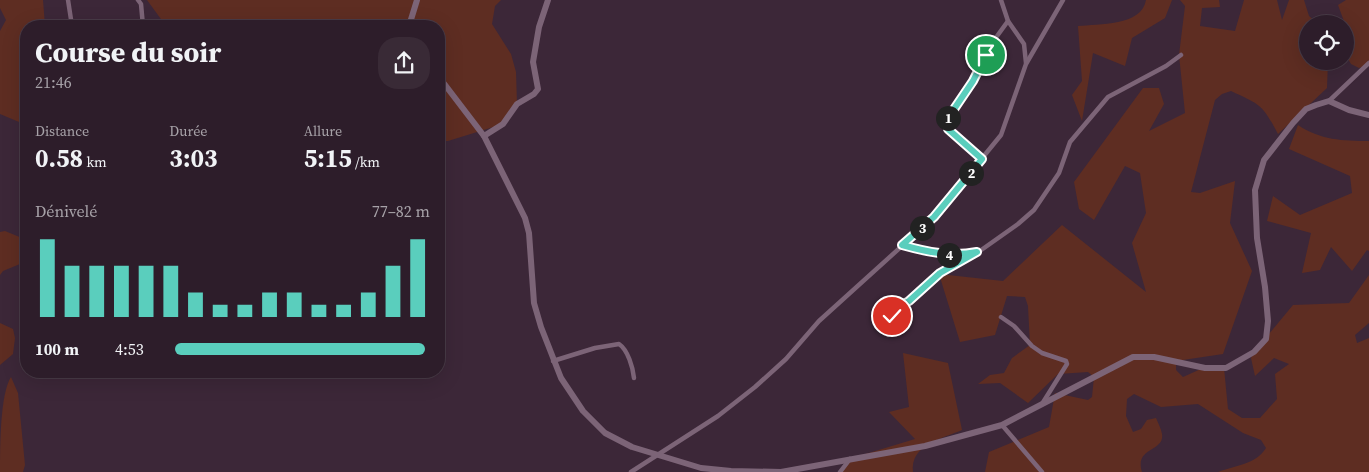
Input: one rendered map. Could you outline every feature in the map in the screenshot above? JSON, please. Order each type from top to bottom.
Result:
[{"type":"street","points":[[68,0],[69,20]]},
{"type":"street","points":[[138,0],[141,4],[142,20]]},
{"type":"street","points":[[411,20],[418,0]]},
{"type":"street","points":[[484,136],[503,124],[517,104],[534,94],[538,89],[533,62],[539,27],[548,0]]},
{"type":"street","points":[[1001,0],[1008,21],[1021,38],[1026,64]]},
{"type":"street","points":[[631,472],[718,416],[755,387],[786,360],[819,320],[934,217],[1001,135],[1026,64],[1063,0]]},
{"type":"street","points":[[982,159],[948,129],[948,118],[973,81],[992,43],[1008,21]]},
{"type":"street","points":[[888,335],[887,327],[893,311],[909,301],[947,268],[977,252],[1018,224],[1034,210],[1059,173],[1070,142],[1108,97],[1166,66],[1181,55]]},
{"type":"street","points":[[445,85],[484,136],[525,218],[529,232],[534,303],[553,361],[571,394],[595,425],[605,433],[632,447],[701,468],[781,472],[925,446],[1002,425],[1133,357],[1154,357],[1205,368],[1226,368],[1254,352],[1266,339],[1268,321],[1266,287],[1257,238],[1255,190],[1264,160],[1293,122],[1306,109],[1328,101],[1369,63]]},
{"type":"street","points":[[1328,101],[1348,110],[1369,115]]},
{"type":"street","points":[[902,245],[944,255],[959,256],[977,252]]},
{"type":"street","points":[[1001,317],[1014,326],[1032,346],[1042,353],[1066,361],[1067,364],[1041,405]]},
{"type":"street","points":[[553,361],[595,348],[619,344],[624,349],[633,368],[634,378]]},
{"type":"street","points":[[1002,425],[1042,472]]},
{"type":"street","points":[[840,472],[850,459]]},
{"type":"shaded area","points":[[0,0],[43,0],[45,20],[20,20],[20,124],[19,122],[0,114],[0,31],[6,20],[0,8]]},
{"type":"shaded area","points":[[147,0],[501,0],[495,6],[492,24],[511,54],[516,72],[517,104],[503,124],[445,141],[445,20],[162,20]]},
{"type":"shaded area","points":[[1146,0],[1172,0],[1165,18],[1132,38],[1125,66],[1093,53],[1082,121],[1072,95],[1082,81],[1078,26],[1107,24],[1128,19],[1136,15],[1143,8]]},
{"type":"shaded area","points":[[1180,0],[1219,0],[1220,7],[1202,8],[1200,26],[1235,31],[1244,0],[1277,0],[1282,20],[1289,0],[1304,0],[1309,15],[1299,15],[1299,70],[1328,70],[1327,88],[1278,134],[1260,106],[1249,99],[1231,91],[1222,94],[1215,100],[1191,192],[1200,193],[1235,181],[1230,223],[1252,271],[1223,354],[1176,361],[1176,370],[1183,377],[1203,368],[1224,368],[1228,409],[1242,418],[1260,418],[1277,399],[1275,374],[1289,364],[1274,358],[1255,376],[1251,358],[1254,352],[1293,305],[1349,303],[1369,275],[1369,323],[1355,335],[1357,343],[1369,338],[1369,472],[1218,472],[1251,461],[1262,454],[1266,448],[1261,440],[1243,433],[1198,404],[1161,407],[1134,394],[1127,399],[1126,416],[1133,432],[1141,429],[1147,420],[1156,418],[1162,434],[1162,440],[1159,444],[1142,458],[1142,472],[985,472],[989,452],[1049,427],[1055,393],[1088,400],[1092,397],[1094,377],[1088,372],[1058,374],[1028,403],[1000,383],[978,384],[990,375],[1004,373],[1012,358],[1030,345],[1028,306],[1025,297],[1007,296],[995,335],[960,342],[939,274],[1003,281],[1062,225],[1146,292],[1132,243],[1146,213],[1140,173],[1125,166],[1094,220],[1079,209],[1074,182],[1143,88],[1159,88],[1164,104],[1149,131],[1185,113],[1179,55],[1185,6]]},
{"type":"shaded area","points":[[1346,0],[1369,0],[1368,65],[1359,68],[1354,66],[1354,15],[1342,15],[1338,5]]},
{"type":"shaded area","points":[[1298,125],[1323,137],[1350,141],[1369,141],[1369,251],[1367,250],[1352,271],[1331,247],[1320,270],[1302,273],[1311,233],[1267,221],[1273,196],[1300,215],[1352,193],[1350,176],[1289,149]]},
{"type":"shaded area","points":[[5,231],[20,237],[20,264],[3,271],[0,275],[0,232]]},
{"type":"shaded area","points":[[0,323],[13,329],[15,338],[13,354],[0,365]]},
{"type":"shaded area","points":[[903,353],[948,363],[962,430],[936,440],[922,449],[916,455],[913,463],[913,472],[839,472],[849,459],[915,439],[889,412],[909,407]]},
{"type":"shaded area","points":[[11,377],[18,393],[25,465],[23,472],[0,472],[3,408],[7,385]]},
{"type":"route","points":[[892,316],[893,311],[909,301],[940,273],[977,252],[959,256],[944,255],[902,245],[934,217],[982,159],[948,129],[947,125],[948,118],[980,70],[986,55]]}]
